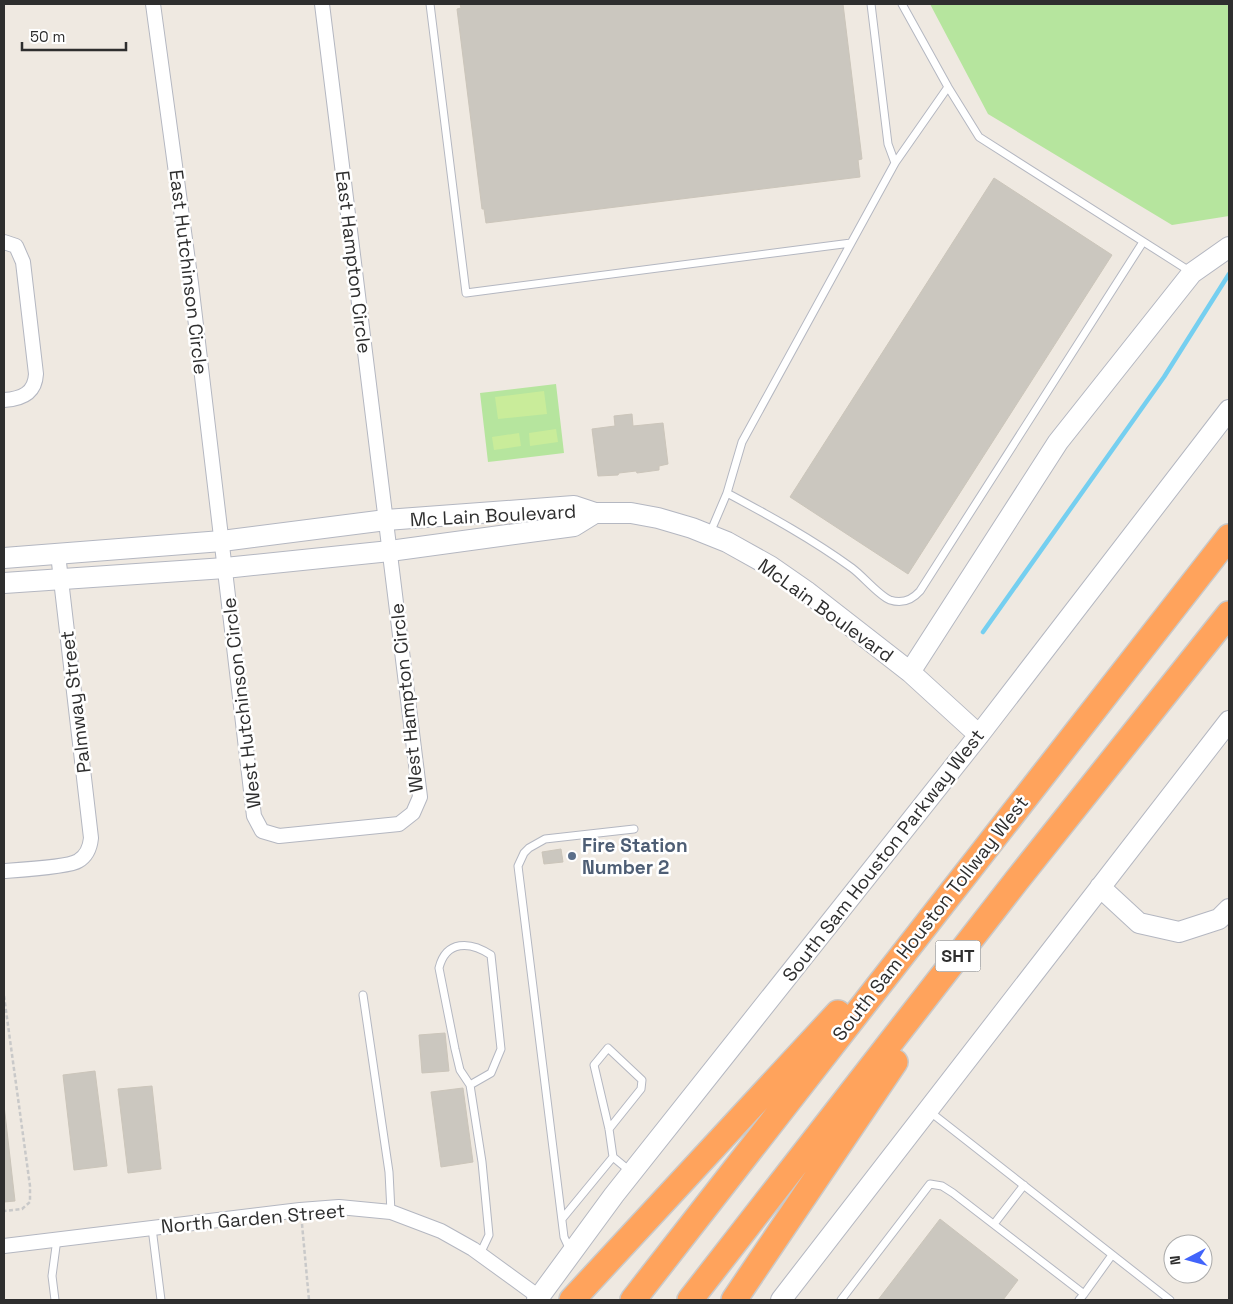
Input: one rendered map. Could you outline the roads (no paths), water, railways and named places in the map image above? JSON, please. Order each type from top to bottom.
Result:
[{"type":"highway","name":"South Sam Houston Tollway West","points":[[633,1300],[1229,538]]},
{"type":"highway","name":"SHT","points":[[690,1300],[1017,880],[1229,614]]},
{"type":"highway","points":[[734,1300],[1017,880]]},
{"type":"highway","points":[[572,1300],[955,886]]},
{"type":"main road","points":[[910,672],[1058,442],[1192,273],[1229,247]]},
{"type":"main road","name":"South Sam Houston Parkway West","points":[[538,1298],[632,1172],[979,735],[1229,410]]},
{"type":"main road","name":"Mc Lain Boulevard","points":[[4,558],[222,541],[386,520],[574,506],[595,513]]},
{"type":"main road","points":[[503,512],[506,536]]},
{"type":"main road","name":"Mc Lain Boulevard","points":[[4,583],[225,568],[390,551],[574,526],[595,513]]},
{"type":"main road","name":"McLain Boulevard","points":[[595,513],[631,513],[658,518],[727,542],[770,566],[806,591],[910,672],[979,735]]},
{"type":"main road","points":[[781,1300],[1229,721]]},
{"type":"main road","points":[[1100,887],[1139,923],[1179,932],[1219,920],[1229,908]]},
{"type":"street","name":"East Hutchinson Circle","points":[[153,4],[191,283],[222,541]]},
{"type":"street","name":"East Hampton Circle","points":[[322,4],[386,520]]},
{"type":"street","points":[[4,242],[12,244],[19,250],[23,262],[36,365],[36,380],[27,394],[18,398],[4,400]]},
{"type":"street","name":"West Hampton Circle","points":[[325,831],[399,824],[412,813],[420,797],[386,520]]},
{"type":"street","name":"West Hutchinson Circle","points":[[222,541],[254,816],[262,831],[279,836],[325,831]]},
{"type":"street","name":"Palmway Street","points":[[4,871],[75,863],[89,849],[91,838],[58,554]]},
{"type":"street","name":"North Garden Street","points":[[4,1246],[300,1210],[339,1207],[391,1212],[441,1230],[480,1254],[538,1298]]},
{"type":"lane","points":[[430,4],[466,293],[851,243]]},
{"type":"lane","points":[[871,4],[888,144],[895,163]]},
{"type":"lane","points":[[902,4],[979,138],[1192,273]]},
{"type":"lane","points":[[710,535],[727,493],[742,442],[895,163],[948,87]]},
{"type":"lane","points":[[727,493],[797,530],[853,569],[888,599],[901,602],[913,599],[920,591],[1143,242]]},
{"type":"lane","points":[[572,1252],[564,1238],[518,866],[528,848],[545,839],[634,829]]},
{"type":"lane","points":[[470,1084],[491,1073],[501,1049],[491,955],[479,947],[465,945],[450,948],[441,958],[439,968],[454,1049],[460,1070],[470,1084],[482,1162],[489,1235],[480,1254]]},
{"type":"lane","points":[[363,995],[389,1172],[391,1212]]},
{"type":"lane","points":[[609,1129],[641,1088],[642,1080],[608,1048],[594,1065],[609,1129],[613,1157],[632,1172]]},
{"type":"lane","points":[[929,1110],[1170,1300]]},
{"type":"lane","points":[[562,1219],[613,1157]]},
{"type":"lane","points":[[842,1300],[930,1184],[942,1186],[953,1193],[994,1224],[1082,1297],[1112,1255]]},
{"type":"lane","points":[[994,1224],[1024,1185]]},
{"type":"lane","points":[[152,1228],[161,1300]]},
{"type":"lane","points":[[55,1300],[52,1276],[57,1239]]},
{"type":"waterway","points":[[983,632],[1164,377],[1229,274]]},
{"type":"place","name":"Fire Station Number 2","points":[[572,856]]}]
